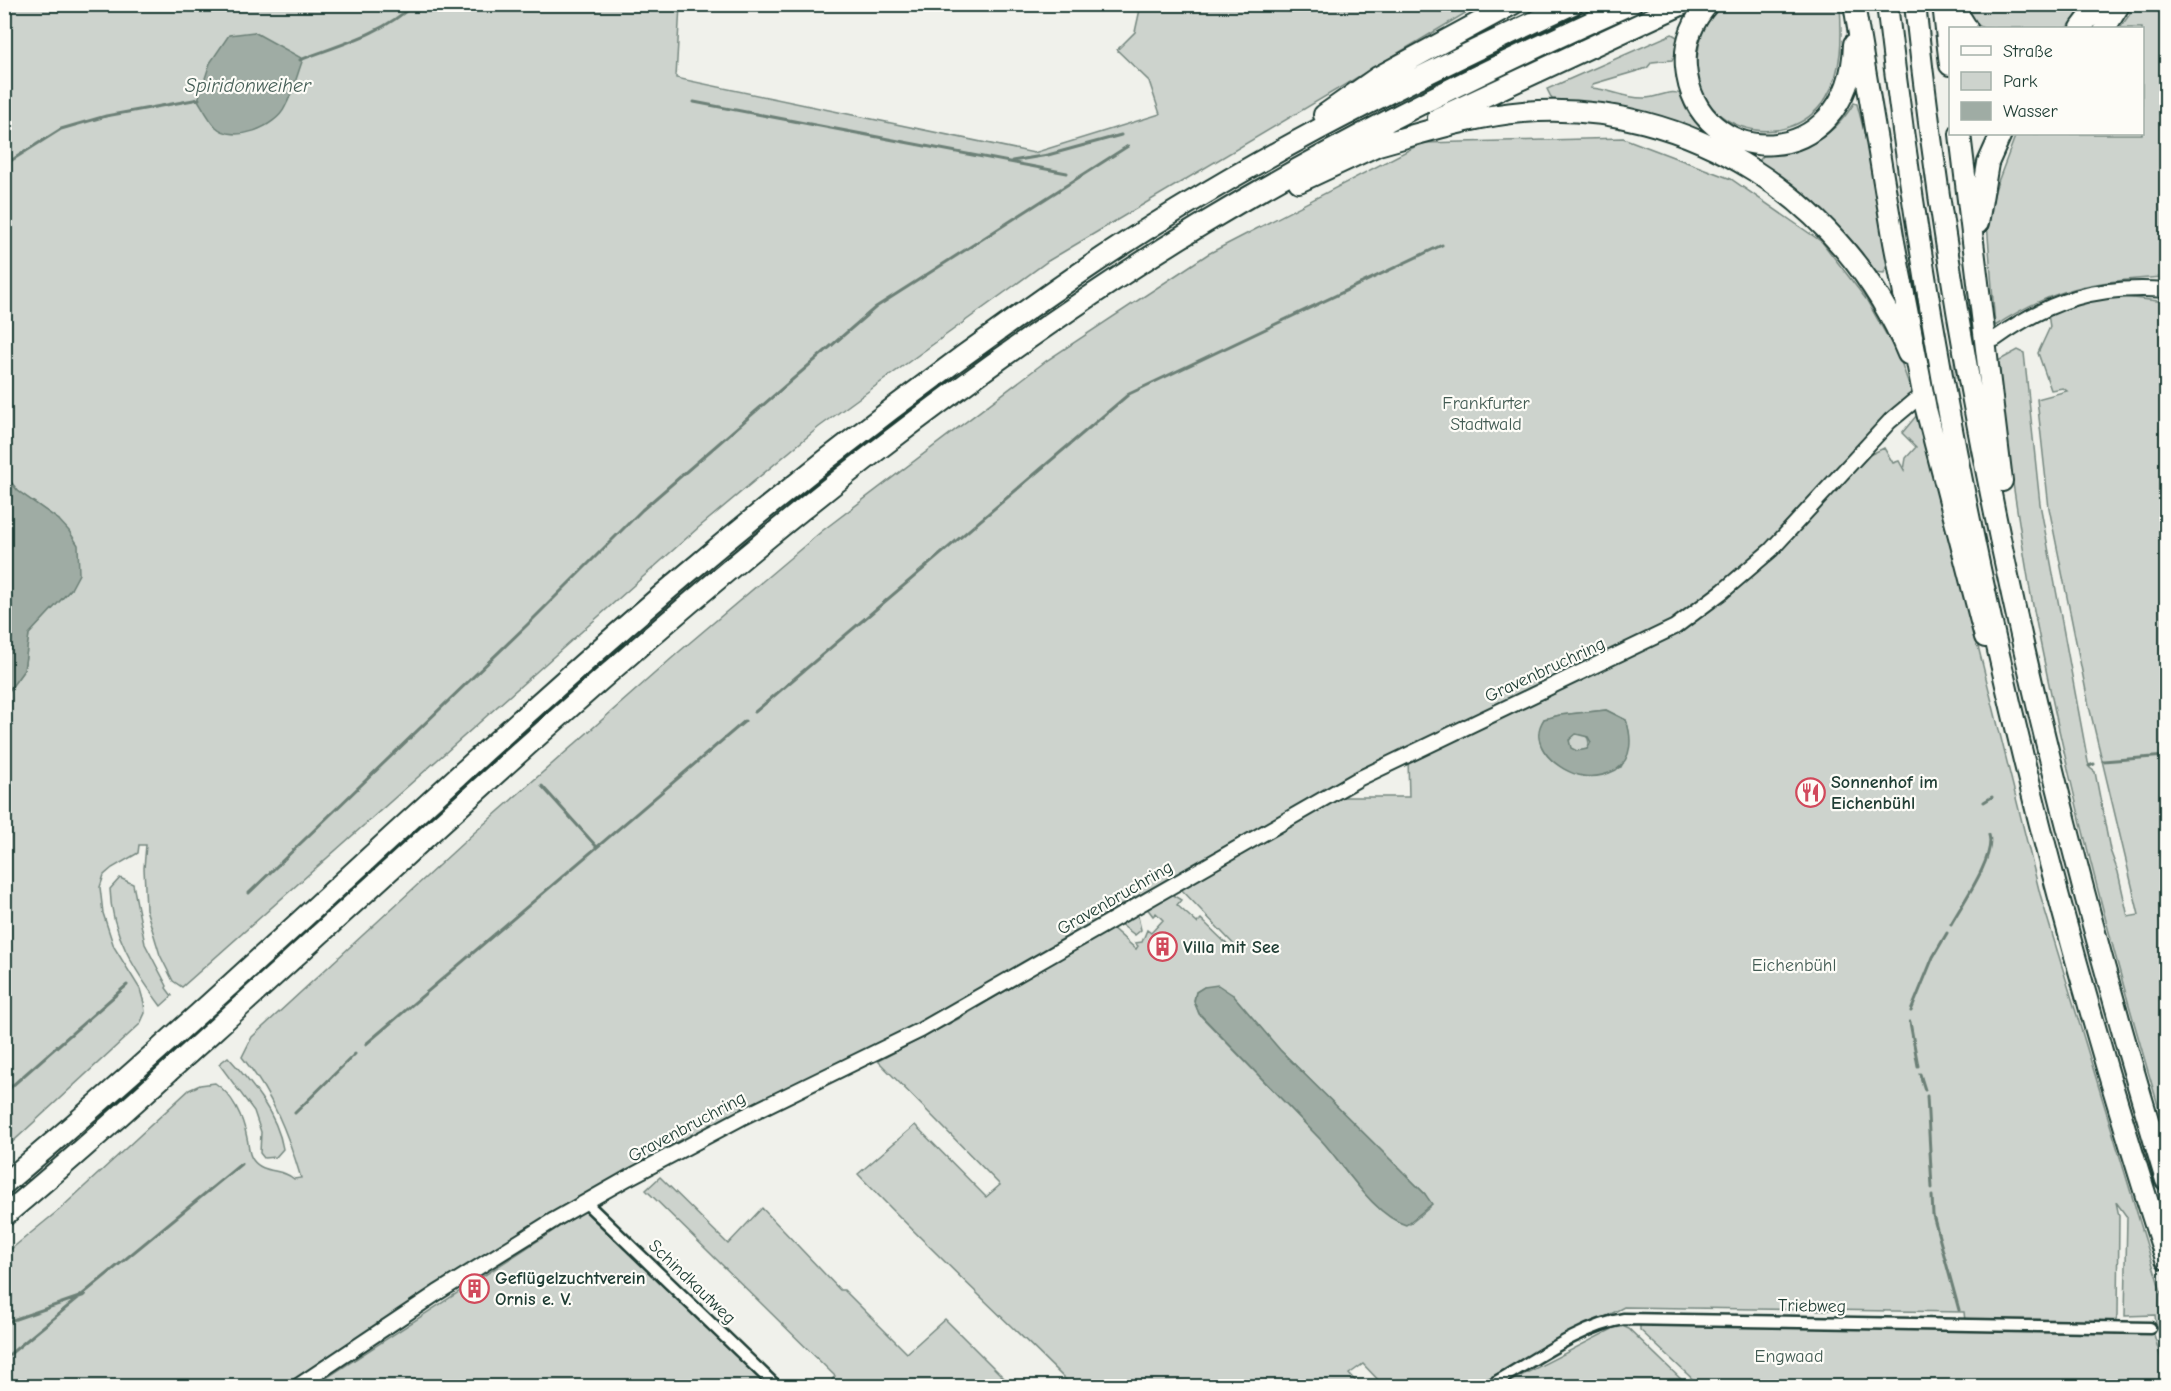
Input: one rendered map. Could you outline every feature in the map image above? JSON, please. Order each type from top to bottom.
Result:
[{"type":"highway","points":[[4,1184],[555,689],[683,577],[782,496],[1015,318],[1155,224],[1253,164],[1378,77],[1513,4]]},
{"type":"highway","points":[[1253,164],[1383,96],[1573,4]]},
{"type":"highway","points":[[4,1216],[669,620],[783,526],[988,367],[1084,300],[1201,225],[1343,144],[1501,64],[1631,4]]},
{"type":"highway","points":[[1201,225],[1275,195],[1683,4]]},
{"type":"highway","points":[[1708,4],[1696,19],[1686,47],[1686,69],[1690,88],[1704,114],[1722,130],[1737,139],[1763,144],[1797,140],[1816,129],[1833,113],[1845,94],[1851,74],[1854,8]]},
{"type":"highway","points":[[1887,4],[1935,329],[1961,471],[2013,718],[2065,918],[2107,1067],[2166,1259]]},
{"type":"highway","points":[[1915,4],[1924,95],[1952,283],[2020,626],[2102,962],[2166,1180]]},
{"type":"highway","points":[[1942,4],[1949,57]]},
{"type":"highway","points":[[1952,4],[1966,27]]},
{"type":"highway","points":[[2082,27],[2099,4]]},
{"type":"highway","points":[[2106,27],[2120,4]]},
{"type":"highway","points":[[1854,8],[1920,405]]},
{"type":"highway","points":[[1378,145],[1477,117],[1552,111],[1631,119],[1714,147],[1754,169],[1783,189],[1841,244],[1889,313],[1908,353],[1971,590],[1989,651],[2013,718]]},
{"type":"highway","points":[[1960,135],[2020,626]]},
{"type":"highway","points":[[1977,282],[1980,203],[1988,163],[2001,135]]},
{"type":"street","points":[[1995,339],[2034,313],[2076,296],[2110,289],[2166,290]]},
{"type":"street","name":"Gravenbruchring","points":[[298,1386],[437,1293],[585,1202],[705,1136],[921,1030],[1358,779],[1676,627],[1715,598],[1771,550],[1890,421],[1920,405]]},
{"type":"street","name":"Schindkautweg","points":[[585,1202],[776,1386]]},
{"type":"street","name":"Triebweg","points":[[1489,1386],[1585,1332],[1609,1322],[1624,1319],[2151,1328]]},
{"type":"green space","points":[[5,5],[680,5],[676,78],[1034,153],[1160,114],[1149,81],[1117,50],[1135,32],[1141,5],[1479,5],[1048,261],[819,427],[698,528],[182,987],[173,981],[160,955],[146,909],[144,868],[146,845],[139,845],[138,853],[104,875],[100,887],[103,913],[114,947],[140,989],[145,1013],[140,1024],[5,1149],[5,696],[24,670],[29,634],[71,589],[59,520],[18,491],[5,474]]},
{"type":"green space","points":[[1722,5],[1840,5],[1841,40],[1836,76],[1826,98],[1808,117],[1787,128],[1764,131],[1742,127],[1722,116],[1706,100],[1698,78],[1698,52],[1706,26],[1712,15]]},
{"type":"green space","points":[[1959,5],[2086,5],[2084,11],[2067,27],[1982,27],[1971,20]]},
{"type":"green space","points":[[2133,5],[2166,5],[2166,274],[2163,277],[2116,281],[2075,288],[2036,302],[1995,326],[1987,223],[1996,187],[2016,135],[2144,135],[2144,27],[2121,27]]},
{"type":"green space","points":[[1672,34],[1679,38],[1678,49],[1672,60],[1652,62],[1647,68],[1593,84],[1591,88],[1637,98],[1650,98],[1672,93],[1681,94],[1686,109],[1699,119],[1702,130],[1699,132],[1645,113],[1552,99],[1547,89],[1563,82]]},
{"type":"green space","points":[[1854,103],[1857,104],[1865,135],[1888,262],[1884,273],[1874,272],[1846,237],[1816,206],[1759,161],[1763,156],[1791,151],[1816,141],[1837,125]]},
{"type":"green space","name":"Frankfurter Stadtwald","points":[[1623,138],[1731,179],[1822,242],[1866,299],[1900,359],[1912,393],[1868,437],[1790,525],[1685,616],[1359,774],[882,1045],[407,1306],[290,1386],[5,1386],[5,1254],[59,1210],[189,1090],[200,1085],[215,1083],[232,1100],[243,1122],[250,1155],[257,1164],[284,1173],[294,1179],[301,1178],[278,1115],[262,1085],[242,1057],[252,1037],[475,832],[680,651],[822,531],[1046,361],[1208,254],[1422,143]]},
{"type":"green space","points":[[2108,295],[2166,302],[2166,1132],[2091,865],[2044,663],[2017,513],[1997,375],[2000,374],[1998,361],[2018,350],[2024,353],[2040,504],[2088,762],[2090,768],[2095,772],[2110,850],[2118,872],[2128,917],[2139,915],[2089,706],[2049,508],[2037,399],[2067,391],[2063,388],[2051,390],[2038,353],[2050,327],[2048,314],[2065,306]]},
{"type":"green space","name":"Eichenbühl","points":[[1917,415],[1939,490],[2040,894],[2166,1308],[2166,1349],[2156,1324],[2155,1315],[2125,1316],[2127,1217],[2116,1202],[2119,1216],[2118,1315],[2114,1323],[1965,1321],[1964,1312],[1624,1307],[1474,1386],[1384,1386],[1363,1364],[1349,1374],[1360,1386],[1072,1386],[858,1174],[915,1125],[986,1197],[1000,1185],[878,1061],[960,1018],[1111,927],[1136,949],[1138,946],[1135,943],[1142,942],[1147,930],[1151,933],[1163,920],[1156,913],[1153,916],[1146,907],[1171,894],[1181,900],[1177,905],[1197,923],[1201,919],[1236,953],[1241,952],[1180,888],[1335,797],[1409,797],[1408,759],[1682,629],[1863,458],[1884,448],[1893,463],[1899,461],[1904,470],[1906,458],[1916,447],[1902,433]],"holes":[[[1606,710],[1626,720],[1628,727],[1629,744],[1621,767],[1584,776],[1564,768],[1548,756],[1540,740],[1540,730],[1544,719]],[[1204,987],[1233,995],[1280,1050],[1425,1194],[1430,1207],[1410,1224],[1385,1213],[1373,1202],[1322,1141],[1199,1014],[1194,1000],[1196,992]]]},
{"type":"green space","points":[[1579,733],[1586,736],[1589,743],[1586,750],[1579,753],[1572,750],[1569,743],[1572,736]]},
{"type":"green space","points":[[120,878],[133,884],[145,944],[172,996],[161,1006],[142,979],[120,937],[111,906],[110,889]]},
{"type":"green space","points":[[1137,912],[1141,930],[1135,935],[1119,923]]},
{"type":"green space","points":[[228,1057],[245,1076],[269,1110],[283,1149],[276,1157],[264,1158],[260,1153],[261,1132],[254,1111],[219,1064]]},
{"type":"green space","points":[[660,1177],[728,1244],[762,1208],[840,1290],[844,1290],[907,1353],[945,1319],[1012,1386],[827,1386],[835,1376],[646,1190]]},
{"type":"green space","points":[[585,1210],[770,1386],[314,1386]]},
{"type":"green space","name":"Engwaad","points":[[1640,1323],[2153,1331],[2166,1376],[2166,1386],[1700,1386],[1640,1330]]},
{"type":"green space","points":[[1620,1325],[1629,1329],[1688,1386],[1501,1386]]},
{"type":"water","name":"Spiridonweiher","points":[[254,32],[303,59],[288,101],[273,121],[254,131],[233,134],[224,132],[213,124],[198,100],[210,63],[229,35]]},
{"type":"water","points":[[4,474],[18,491],[59,520],[69,531],[78,545],[79,574],[71,589],[29,634],[24,670],[5,696]]},
{"type":"water","points":[[1606,710],[1626,720],[1630,747],[1626,760],[1616,770],[1587,777],[1564,769],[1555,763],[1542,747],[1539,738],[1544,719]],"holes":[[[1576,734],[1588,737],[1591,742],[1587,749],[1577,751],[1571,748],[1569,740]]]},
{"type":"water","points":[[1218,985],[1233,995],[1280,1050],[1425,1194],[1432,1204],[1406,1225],[1394,1220],[1371,1201],[1322,1141],[1199,1013],[1194,1002],[1196,992],[1204,987]]},
{"type":"waterway","points":[[300,60],[375,31],[414,4]]},
{"type":"waterway","points":[[4,165],[61,129],[106,116],[199,99]]},
{"type":"waterway","points":[[694,102],[1067,173]]},
{"type":"waterway","points":[[1012,161],[1048,155],[1121,135]]},
{"type":"waterway","points":[[249,893],[527,625],[642,510],[876,307],[1128,146]]},
{"type":"waterway","points":[[755,712],[1129,394],[1442,245]]},
{"type":"waterway","points":[[366,1044],[745,721]]},
{"type":"waterway","points":[[2103,761],[2166,756]]},
{"type":"waterway","points":[[2089,766],[2094,764]]},
{"type":"waterway","points":[[542,786],[596,846]]},
{"type":"waterway","points":[[1984,802],[1992,797]]},
{"type":"waterway","points":[[1951,924],[1983,867],[1988,855],[1989,835]]},
{"type":"waterway","points":[[1911,1011],[1933,957],[1947,933]]},
{"type":"waterway","points":[[4,1093],[127,985]]},
{"type":"waterway","points":[[1910,1022],[1918,1066]]},
{"type":"waterway","points":[[295,1113],[355,1054]]},
{"type":"waterway","points":[[1920,1074],[1925,1090]]},
{"type":"waterway","points":[[1927,1096],[1932,1188]]},
{"type":"waterway","points":[[4,1359],[241,1164]]},
{"type":"waterway","points":[[1932,1196],[1933,1215],[1959,1310]]},
{"type":"waterway","points":[[4,1323],[85,1295]]},
{"type":"tunnel","points":[[1918,398],[1991,342]]},
{"type":"place","name":"Sonnenhof im Eichenbühl","points":[[1810,792]]},
{"type":"place","name":"Villa mit See","points":[[1162,947]]},
{"type":"place","name":"Geflügelzuchtverein Ornis e. V.","points":[[474,1288]]}]
